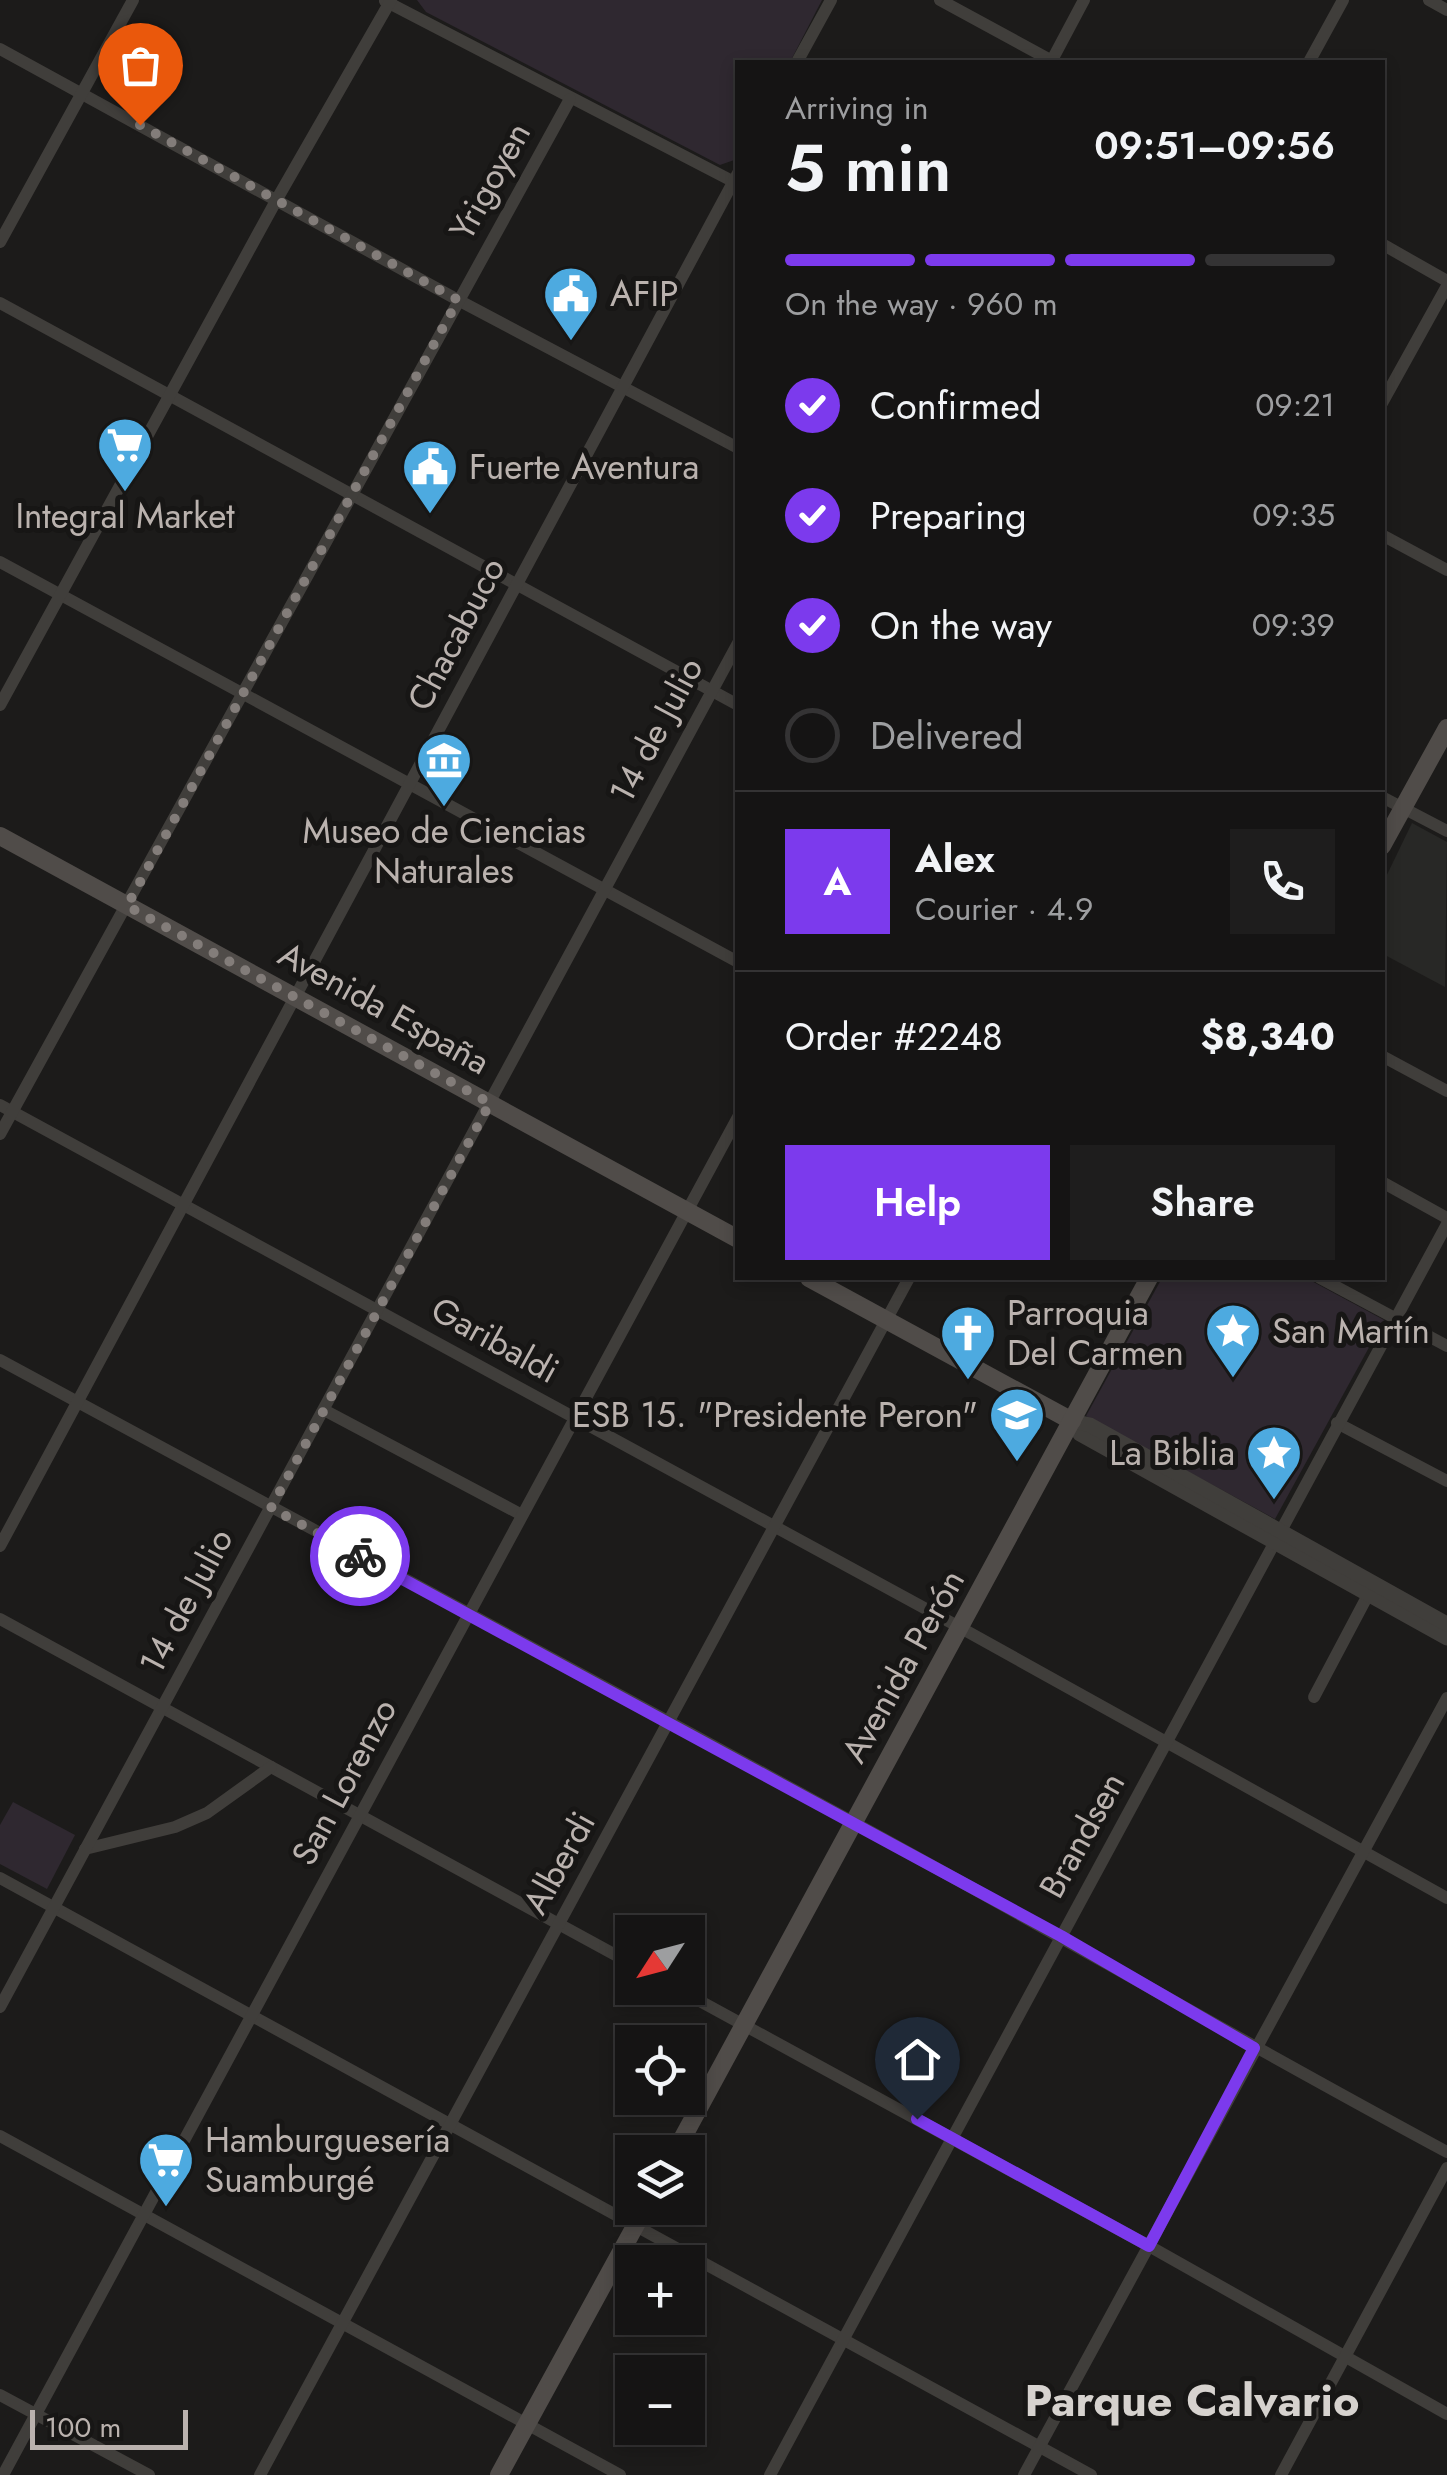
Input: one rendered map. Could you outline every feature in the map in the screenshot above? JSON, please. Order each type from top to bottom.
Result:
[{"type":"main road","points":[[1385,841],[1447,728]]},
{"type":"main road","name":"Avenida España","points":[[0,836],[735,1236]]},
{"type":"main road","points":[[813,1280],[1072,1421]]},
{"type":"main road","name":"Avenida Perón","points":[[684,2135],[1148,1280]]},
{"type":"main road","points":[[499,2475],[636,2225]]},
{"type":"street","points":[[0,242],[133,0]]},
{"type":"street","points":[[798,60],[831,0]]},
{"type":"street","points":[[940,0],[1048,60]]},
{"type":"street","points":[[1053,60],[1084,0]]},
{"type":"street","points":[[1309,60],[1342,0]]},
{"type":"street","points":[[1429,0],[1447,10]]},
{"type":"street","points":[[0,705],[388,1],[570,98],[735,180]]},
{"type":"street","points":[[0,49],[735,446]]},
{"type":"street","name":"Yrigoyen","points":[[0,1134],[6,1108],[127,906],[570,98]]},
{"type":"street","name":"Chacabuco","points":[[0,1546],[735,182]]},
{"type":"street","points":[[1385,246],[1447,283],[1385,397]]},
{"type":"street","points":[[0,303],[735,703]]},
{"type":"street","points":[[1385,537],[1447,570]]},
{"type":"street","points":[[0,562],[735,960]]},
{"type":"street","name":"14 de Julio","points":[[0,2007],[735,649]]},
{"type":"street","points":[[1385,799],[1447,831]]},
{"type":"street","points":[[1385,1058],[1447,1091]]},
{"type":"street","name":"Garibaldi","points":[[6,1108],[961,1628],[1447,1898]]},
{"type":"street","name":"San Lorenzo","points":[[3,2475],[735,1122]]},
{"type":"street","points":[[1385,1184],[1447,1221]]},
{"type":"street","name":"Brandsen","points":[[770,2475],[1447,1221]]},
{"type":"street","name":"Alberdi","points":[[260,2475],[909,1280]]},
{"type":"street","points":[[1324,1280],[1447,1346]]},
{"type":"street","points":[[0,1360],[855,1823],[1447,2152]]},
{"type":"street","points":[[324,1410],[522,1515]]},
{"type":"street","points":[[1072,1421],[1080,1434],[1447,1624]]},
{"type":"street","points":[[1337,1423],[1447,1481]]},
{"type":"street","points":[[1277,1537],[1447,1638]]},
{"type":"street","points":[[1314,1697],[1368,1594]]},
{"type":"street","points":[[0,1619],[615,1955]]},
{"type":"street","points":[[1024,2475],[1447,1698]]},
{"type":"street","points":[[85,1848],[175,1827],[207,1813],[272,1767]]},
{"type":"street","points":[[0,1878],[448,2123],[615,2203]]},
{"type":"street","points":[[705,2004],[1447,2414]]},
{"type":"street","points":[[0,2136],[620,2475]]},
{"type":"street","points":[[1280,2475],[1447,2168]]},
{"type":"street","points":[[656,2225],[844,2338],[1091,2475]]},
{"type":"street","points":[[0,2395],[149,2475]]},
{"type":"shaded area","points":[[417,0],[822,0],[791,60],[735,60],[735,160],[720,165],[426,12]]},
{"type":"shaded area","points":[[1412,823],[1447,842],[1445,987],[1385,955],[1385,879]]},
{"type":"shaded area","points":[[1161,1280],[1310,1280],[1384,1320],[1275,1519],[1086,1416]]},
{"type":"shaded area","points":[[13,1802],[75,1835],[47,1889],[0,1864],[0,1825]]},
{"type":"way so far","points":[[140,125],[458,300],[127,906],[490,1103],[271,1508],[360,1556]]},
{"type":"place","name":"AFIP","points":[[571,343]]},
{"type":"place","name":"Integral Market","points":[[125,494]]},
{"type":"place","name":"Fuerte Aventura","points":[[430,516]]},
{"type":"place","name":"Museo de Ciencias Naturales","points":[[444,809]]},
{"type":"place","name":"San Martín","points":[[1233,1380]]},
{"type":"place","name":"Parroquia Del Carmen","points":[[968,1382]]},
{"type":"place","name":"ESB 15. \"Presidente Peron\"","points":[[1017,1464]]},
{"type":"place","name":"La Biblia","points":[[1274,1502]]},
{"type":"place","name":"Hamburguesería Suamburgé","points":[[166,2209]]},
{"type":"district","name":"Parque Calvario","points":[[1192,2400]]},
{"type":"route","points":[[360,1556],[1061,1936],[1254,2048],[1149,2246],[917,2119]]}]
